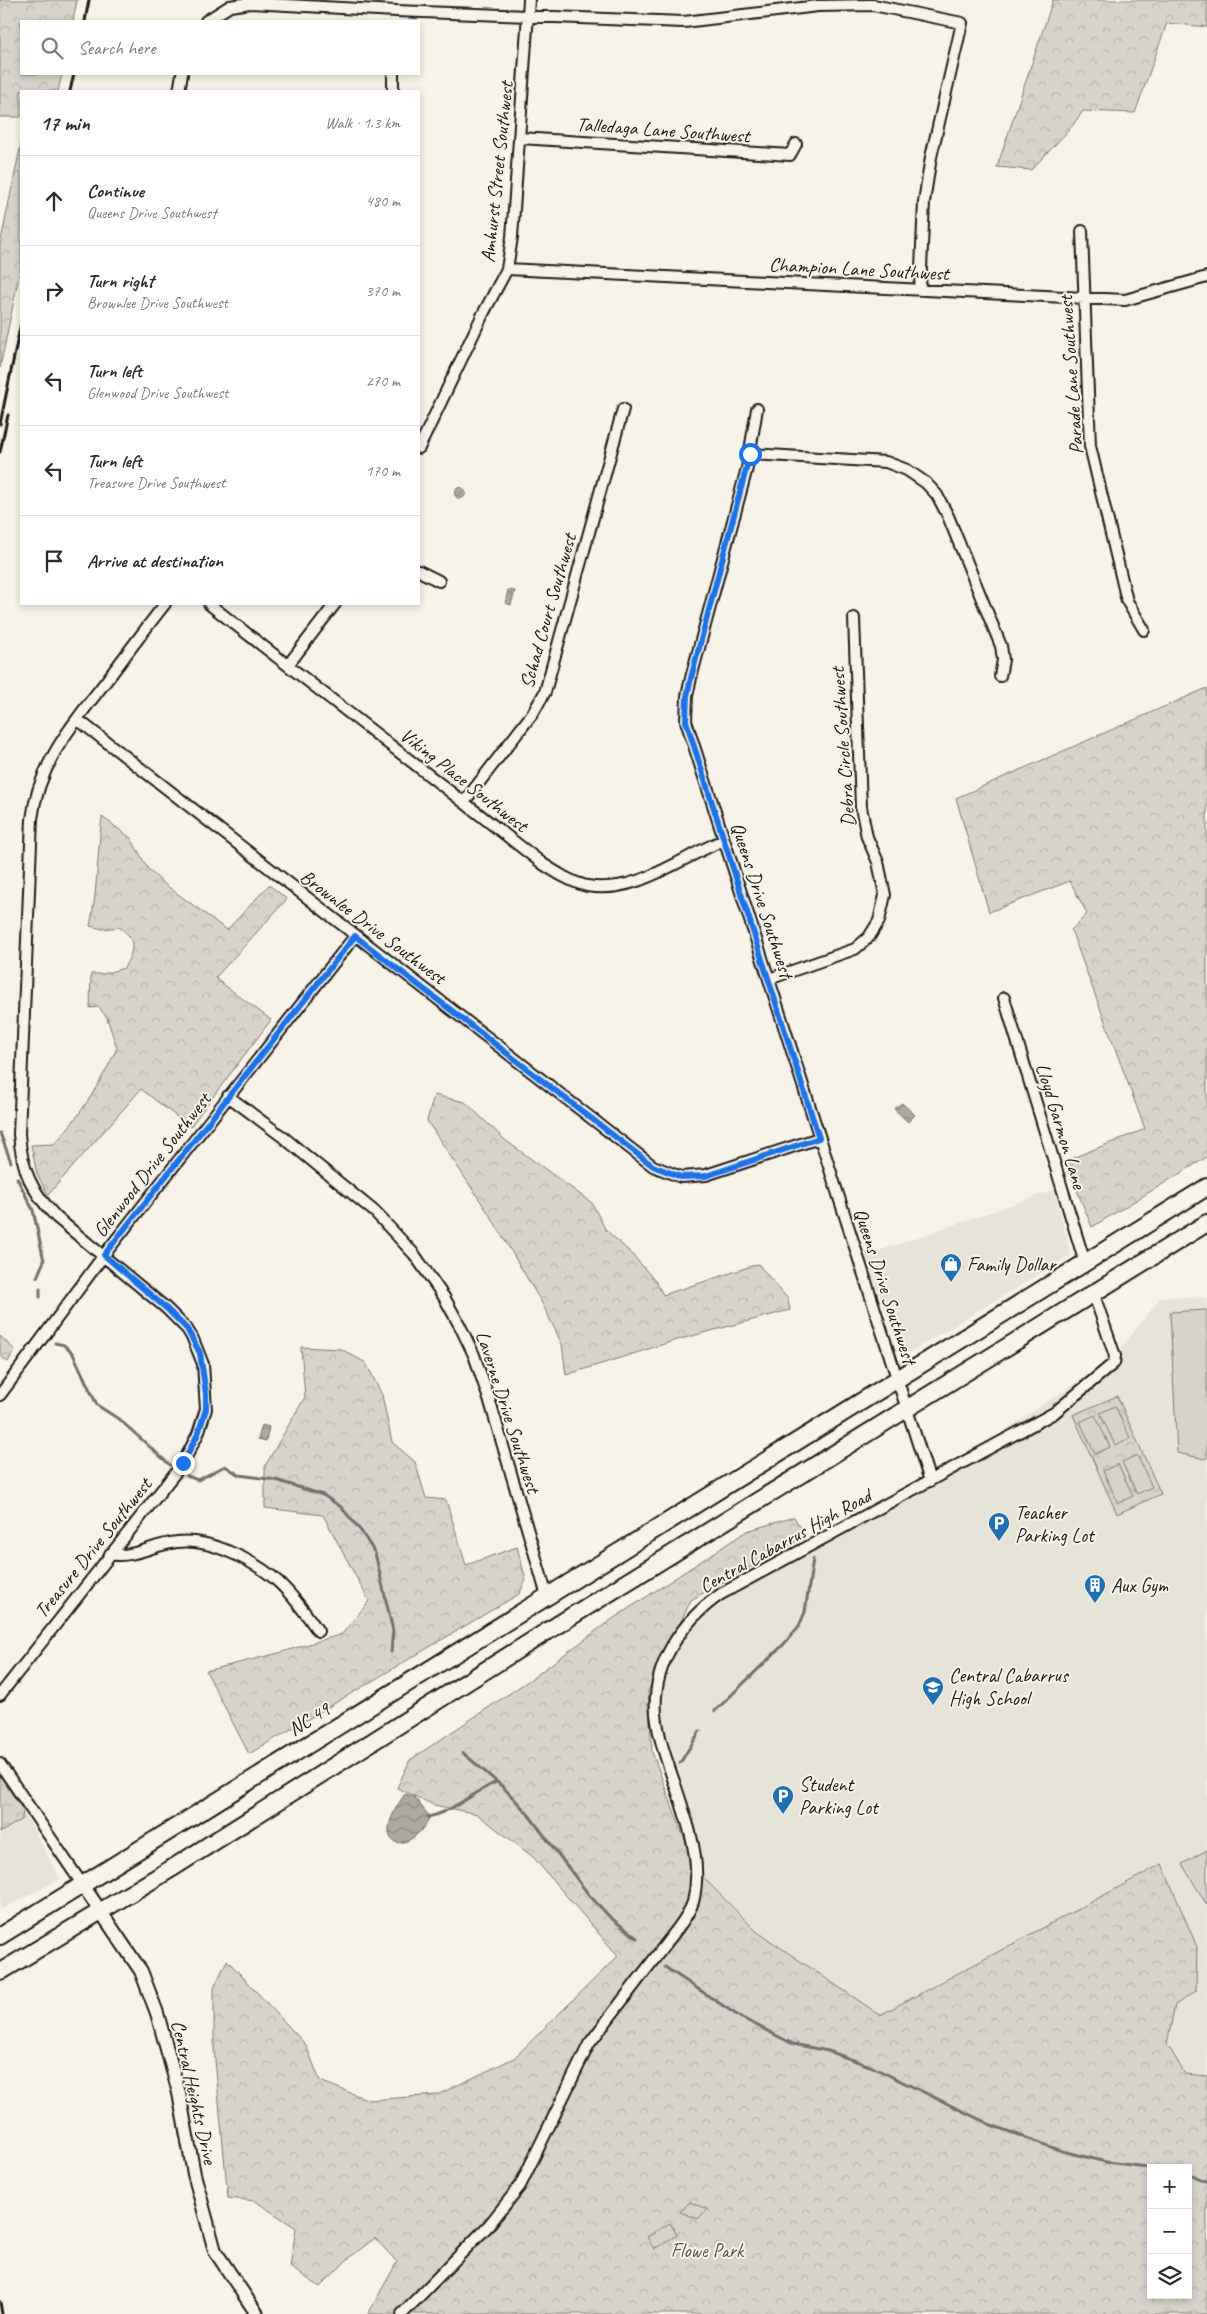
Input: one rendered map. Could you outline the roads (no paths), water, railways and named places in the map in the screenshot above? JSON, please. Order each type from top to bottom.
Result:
[{"type":"highway","name":"NC 49","points":[[0,1936],[1207,1187]]},
{"type":"highway","points":[[0,1972],[174,1867],[1207,1223]]},
{"type":"street","name":"Amhurst Street Southwest","points":[[420,446],[483,314],[507,269],[512,238],[530,0]]},
{"type":"street","points":[[208,20],[230,6],[250,3],[396,16],[529,16],[684,22],[818,6],[873,5],[962,23],[930,157],[924,202],[920,290]]},
{"type":"street","points":[[179,90],[182,75]]},
{"type":"street","points":[[393,75],[393,90]]},
{"type":"street","name":"Talledaga Lane Southwest","points":[[520,138],[790,155],[796,144]]},
{"type":"street","name":"Parade Lane Southwest","points":[[1082,230],[1083,298],[1090,446],[1128,601],[1144,630]]},
{"type":"street","name":"Champion Lane Southwest","points":[[507,269],[1125,300],[1207,277]]},
{"type":"street","name":"Schad Court Southwest","points":[[464,802],[534,713],[545,692],[623,409]]},
{"type":"street","name":"Queens Drive Southwest","points":[[757,409],[750,454],[687,696],[686,721],[930,1481]]},
{"type":"street","points":[[750,454],[886,462],[907,470],[926,484],[937,495],[948,516],[1001,646],[1003,660],[1000,676]]},
{"type":"street","points":[[420,572],[439,581]]},
{"type":"street","name":"Treasure Drive Southwest","points":[[0,1696],[183,1463],[204,1419],[206,1394],[200,1353],[187,1329],[166,1308],[56,1217],[32,1189],[26,1174],[19,1134],[32,820],[35,796],[42,775],[56,748],[164,605]]},
{"type":"street","name":"Viking Place Southwest","points":[[210,605],[543,864],[561,875],[587,886],[607,887],[630,883],[724,840]]},
{"type":"street","points":[[288,665],[335,605]]},
{"type":"street","name":"Debra Circle Southwest","points":[[769,979],[855,949],[869,936],[883,912],[885,895],[878,862],[867,837],[861,807],[854,618]]},
{"type":"street","name":"Brownlee Drive Southwest","points":[[77,719],[653,1166],[681,1177],[706,1176],[819,1138]]},
{"type":"street","name":"Glenwood Drive Southwest","points":[[0,1395],[104,1255],[355,936]]},
{"type":"street","name":"Lloyd Garmon Lane","points":[[1004,998],[1085,1263]]},
{"type":"street","name":"Laverne Drive Southwest","points":[[228,1096],[283,1137],[375,1212],[408,1247],[444,1297],[474,1355],[547,1596]]},
{"type":"street","name":"Central Cabarrus High Road","points":[[402,2314],[489,2225],[520,2186],[589,2044],[678,1928],[692,1903],[696,1885],[694,1850],[690,1830],[659,1731],[656,1714],[656,1698],[662,1666],[676,1637],[695,1614],[722,1594],[1054,1413],[1114,1363],[1115,1356],[1094,1294]]},
{"type":"street","points":[[110,1554],[124,1555],[178,1541],[215,1546],[244,1558],[267,1571],[285,1587],[318,1631]]},
{"type":"street","points":[[0,1764],[82,1884]]},
{"type":"street","name":"Central Heights Drive","points":[[82,1884],[141,1971],[157,2013],[179,2093],[194,2174],[215,2252],[257,2314]]},
{"type":"water","points":[[460,487],[466,493],[460,499],[454,493]]},
{"type":"water","points":[[508,590],[515,591],[511,605],[505,603]]},
{"type":"water","points":[[902,1103],[915,1115],[908,1122],[894,1109]]},
{"type":"water","points":[[262,1425],[269,1427],[266,1441],[258,1439]]},
{"type":"water","points":[[405,1794],[414,1797],[430,1817],[421,1831],[411,1839],[402,1843],[394,1842],[390,1836],[389,1826],[394,1812]]},
{"type":"waterway","points":[[0,1133],[11,1162]]},
{"type":"waterway","points":[[17,1178],[33,1210],[44,1261],[37,1277]]},
{"type":"waterway","points":[[40,1289],[40,1297]]},
{"type":"waterway","points":[[55,1343],[64,1345],[73,1354],[97,1405],[120,1420],[170,1465]]},
{"type":"waterway","points":[[187,1476],[198,1480],[225,1466],[239,1475],[276,1480],[323,1495],[341,1507],[361,1531],[375,1553],[393,1631],[391,1652]]},
{"type":"waterway","points":[[715,1711],[784,1644],[799,1626],[805,1612],[813,1559]]},
{"type":"waterway","points":[[680,1763],[700,1731]]},
{"type":"waterway","points":[[463,1753],[504,1788],[528,1814],[589,1895],[611,1918],[637,1938]]},
{"type":"waterway","points":[[428,1817],[454,1807],[496,1782]]},
{"type":"waterway","points":[[665,1967],[740,2017],[793,2044],[828,2051],[870,2066],[991,2125],[1062,2151],[1106,2162],[1147,2167]]},
{"type":"waterway","points":[[1192,2175],[1207,2182]]},
{"type":"railway","points":[[85,20],[89,0]]},
{"type":"railway","points":[[70,90],[74,75]]},
{"type":"railway","points":[[0,424],[20,328]]},
{"type":"railway","points":[[0,452],[8,415]]},
{"type":"railway","points":[[0,2302],[2,2314]]},
{"type":"place","name":"Family Dollar","points":[[951,1283]]},
{"type":"place","name":"Teacher Parking Lot","points":[[999,1542]]},
{"type":"place","name":"Aux Gym","points":[[1095,1604]]},
{"type":"place","name":"Central Cabarrus High School","points":[[933,1706]]},
{"type":"place","name":"Student Parking Lot","points":[[783,1815]]},
{"type":"park label","name":"Flowe Park","points":[[707,2250]]}]
